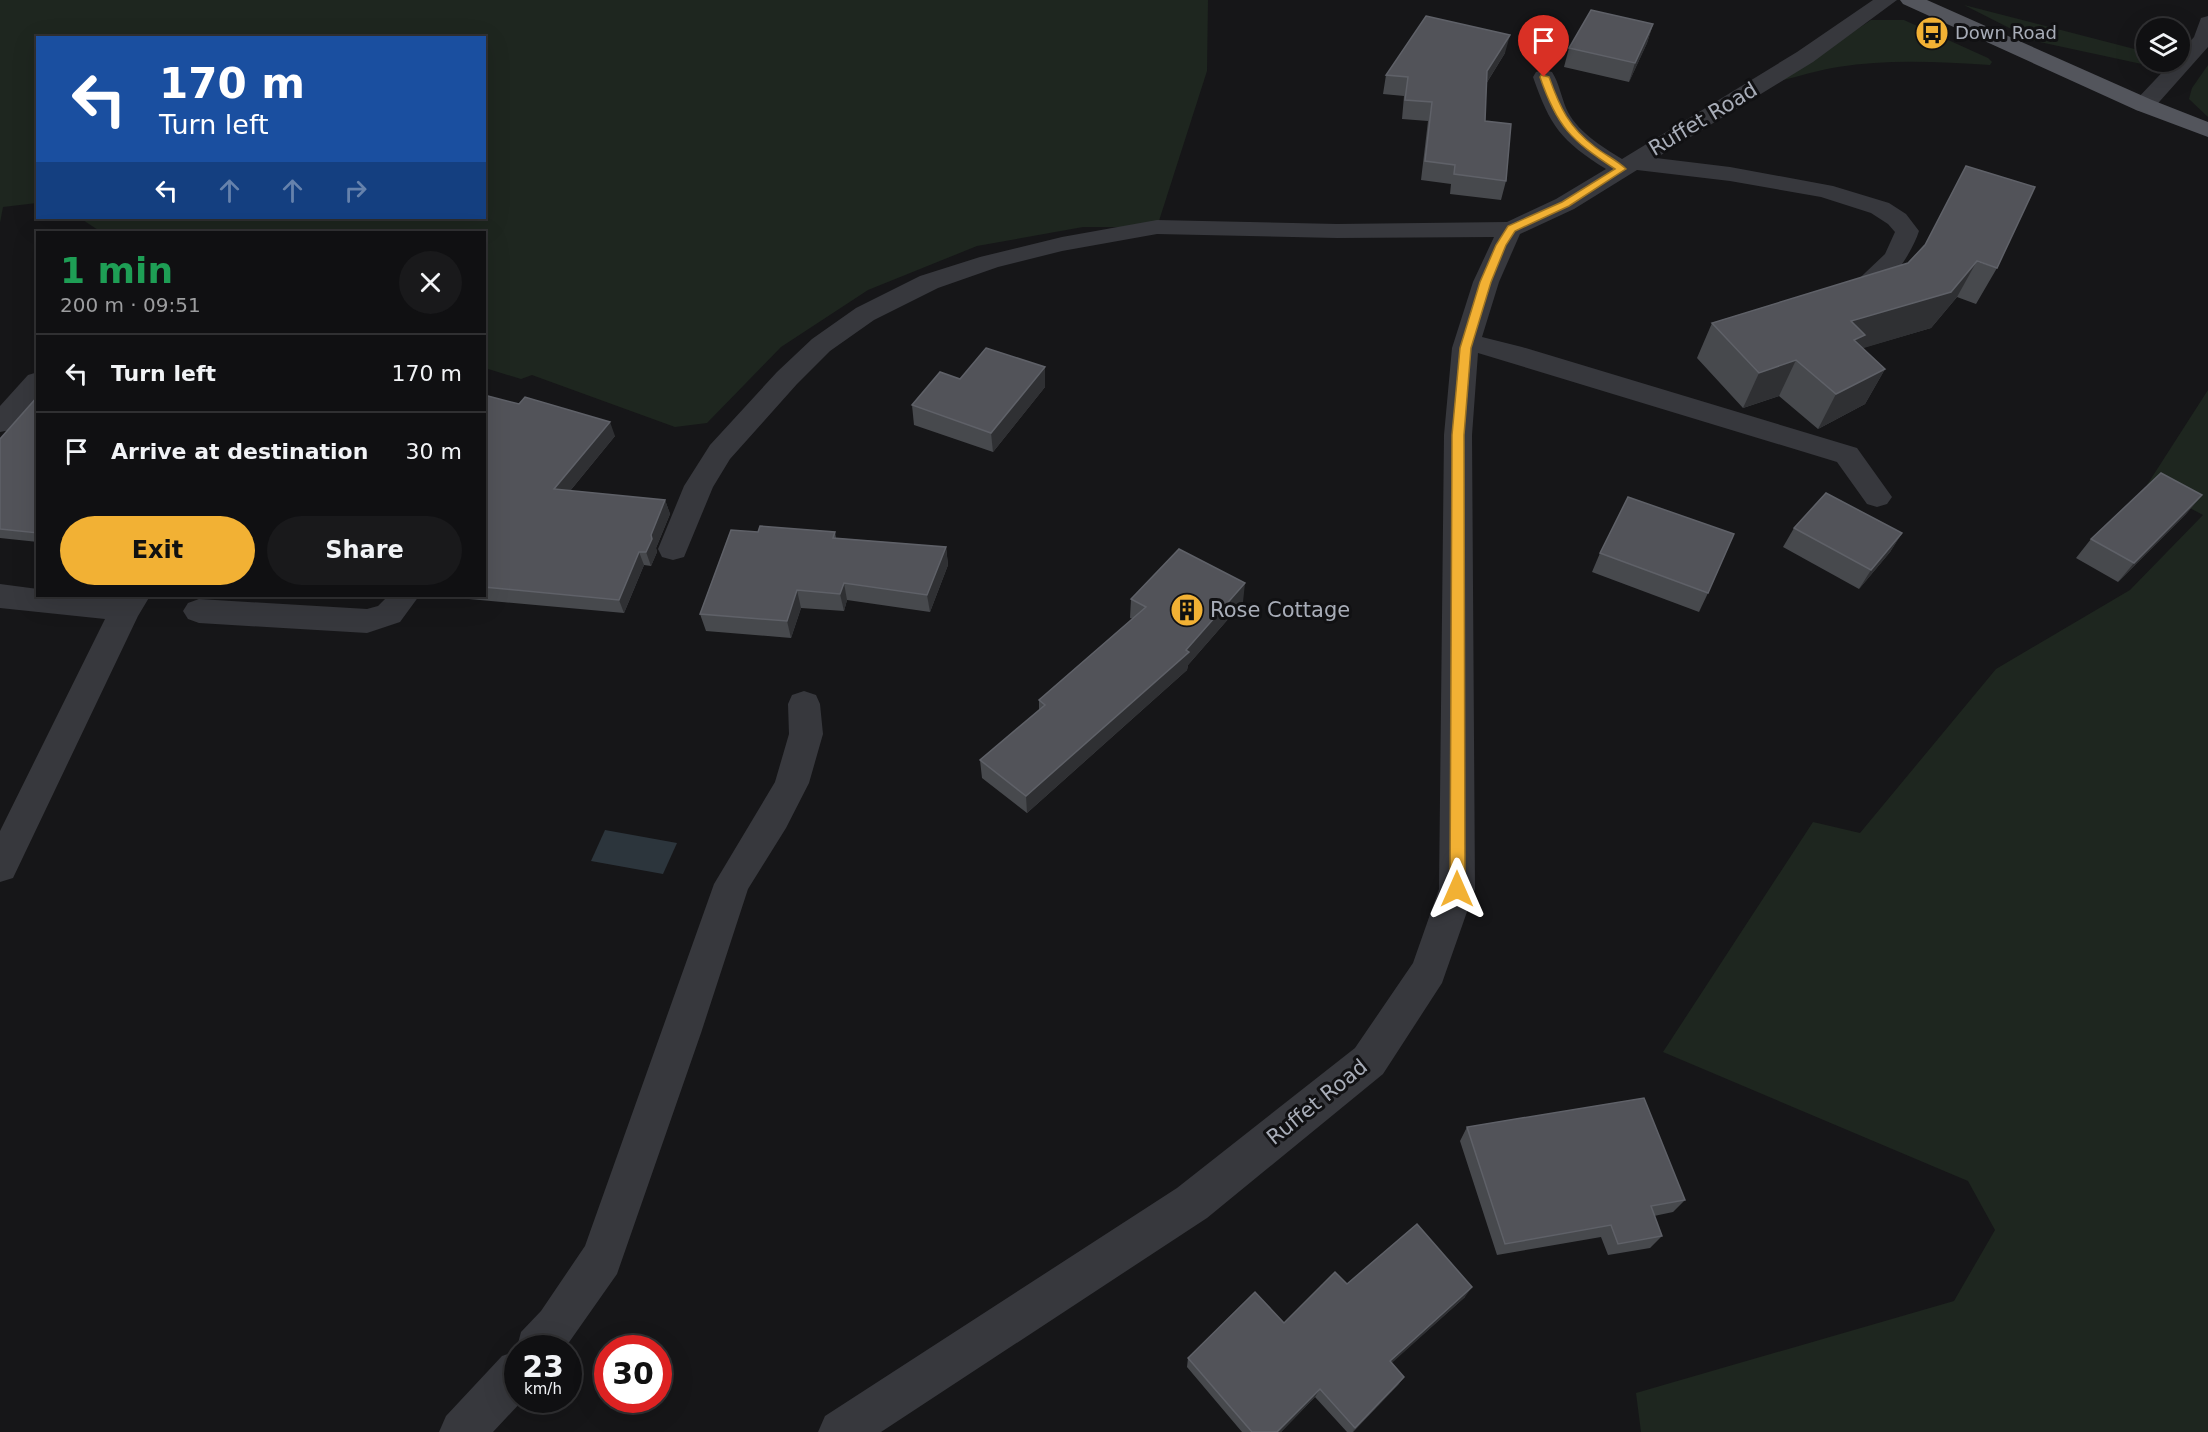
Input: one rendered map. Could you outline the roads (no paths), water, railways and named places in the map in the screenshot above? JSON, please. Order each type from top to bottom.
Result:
[{"type":"main road","points":[[1910,0],[2144,105],[2208,130]]},
{"type":"street","name":"Ruffet Road","points":[[841,1432],[1192,1203],[1369,1061],[1429,971],[1457,889],[1458,435],[1468,342],[1485,282],[1501,245],[1511,229],[1565,204],[1805,57],[1887,0]]},
{"type":"street","points":[[2144,105],[2204,39],[2208,22]]},
{"type":"street","points":[[1544,77],[1556,110],[1571,131],[1592,150],[1627,165],[1731,174],[1825,191],[1880,208],[1897,219],[1906,231],[1903,246],[1881,275],[1859,291]]},
{"type":"street","points":[[673,549],[699,486],[720,452],[779,386],[821,345],[856,320],[929,282],[989,262],[1062,244],[1156,227],[1337,231],[1511,229]]},
{"type":"street","points":[[1468,342],[1524,356],[1847,455],[1877,497]]},
{"type":"street","points":[[0,423],[36,383]]},
{"type":"street","points":[[0,596],[130,603],[0,867]]},
{"type":"street","points":[[199,611],[367,621],[383,619],[393,612],[403,597]]},
{"type":"street","points":[[548,1335],[602,1259],[732,884],[774,818],[792,783],[806,734],[804,704]]},
{"type":"street","points":[[462,1432],[504,1387]]},
{"type":"place","name":"Down Road","points":[[1932,33]]},
{"type":"place","name":"Rose Cottage","points":[[1187,610]]}]
